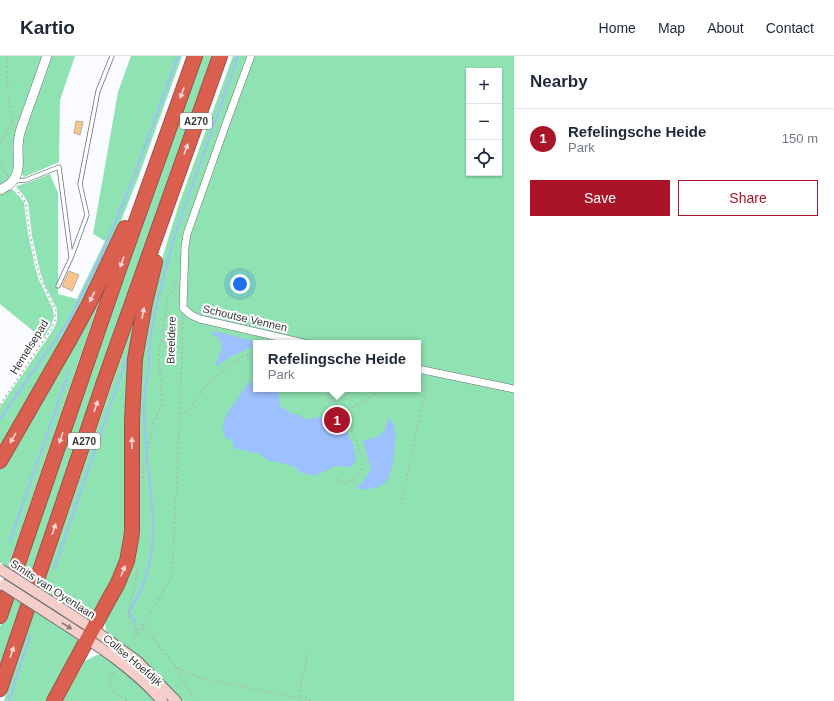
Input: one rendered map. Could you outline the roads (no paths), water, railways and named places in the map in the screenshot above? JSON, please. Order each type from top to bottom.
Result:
[{"type":"highway","name":"A270","points":[[0,616],[51,464],[195,56]]},
{"type":"highway","name":"A270","points":[[0,689],[82,447],[220,56]]},
{"type":"highway","name":"A270","points":[[0,462],[89,304],[153,173]]},
{"type":"highway","name":"A270","points":[[54,701],[91,634],[127,561],[132,526],[132,421],[136,359],[145,304],[170,195]]},
{"type":"main road","name":"Smits van Oyenlaan","points":[[0,569],[50,601],[91,634]]},
{"type":"main road","points":[[0,583],[46,612],[91,634]]},
{"type":"main road","name":"Collse Hoefdijk","points":[[91,634],[110,654],[134,673],[162,701]]},
{"type":"main road","name":"Collse Hoefdijk","points":[[91,634],[137,661],[176,701]]},
{"type":"street","points":[[0,190],[10,184],[16,176],[18,169],[19,136],[47,56]]},
{"type":"street","name":"Breeldere","points":[[183,308],[185,247],[187,234],[251,56]]},
{"type":"street","name":"Schoutse Vennen","points":[[183,308],[191,315],[200,319],[291,340]]},
{"type":"street","points":[[421,370],[514,389]]},
{"type":"lane","points":[[58,286],[71,258],[87,215],[80,184],[98,91],[112,56]]},
{"type":"lane","points":[[12,182],[26,180],[59,167],[71,258]]},
{"type":"water","points":[[213,331],[253,341],[253,346],[230,357],[216,366],[222,343],[212,334]]},
{"type":"water","points":[[253,380],[253,392],[278,392],[280,407],[292,414],[298,414],[307,419],[323,417],[343,423],[354,447],[356,460],[351,467],[335,466],[315,476],[302,473],[294,467],[279,462],[269,461],[259,454],[234,448],[232,439],[230,438],[228,440],[223,431],[224,420]]},
{"type":"water","points":[[389,417],[394,425],[395,437],[394,455],[388,479],[385,483],[378,487],[371,489],[356,489],[371,470],[363,440],[375,438],[381,434]]},
{"type":"waterway","points":[[0,419],[69,320],[101,256],[131,184],[178,56]]},
{"type":"waterway","points":[[136,622],[129,611],[142,586],[150,561],[153,535],[144,428],[145,386],[148,377],[152,328],[161,285],[174,238],[238,56]]},
{"type":"waterway","points":[[54,569],[127,358]]},
{"type":"waterway","points":[[10,541],[69,371]]},
{"type":"waterway","points":[[9,701],[30,636]]},
{"type":"place","name":"Refelingsche Heide","points":[[337,420]]}]
